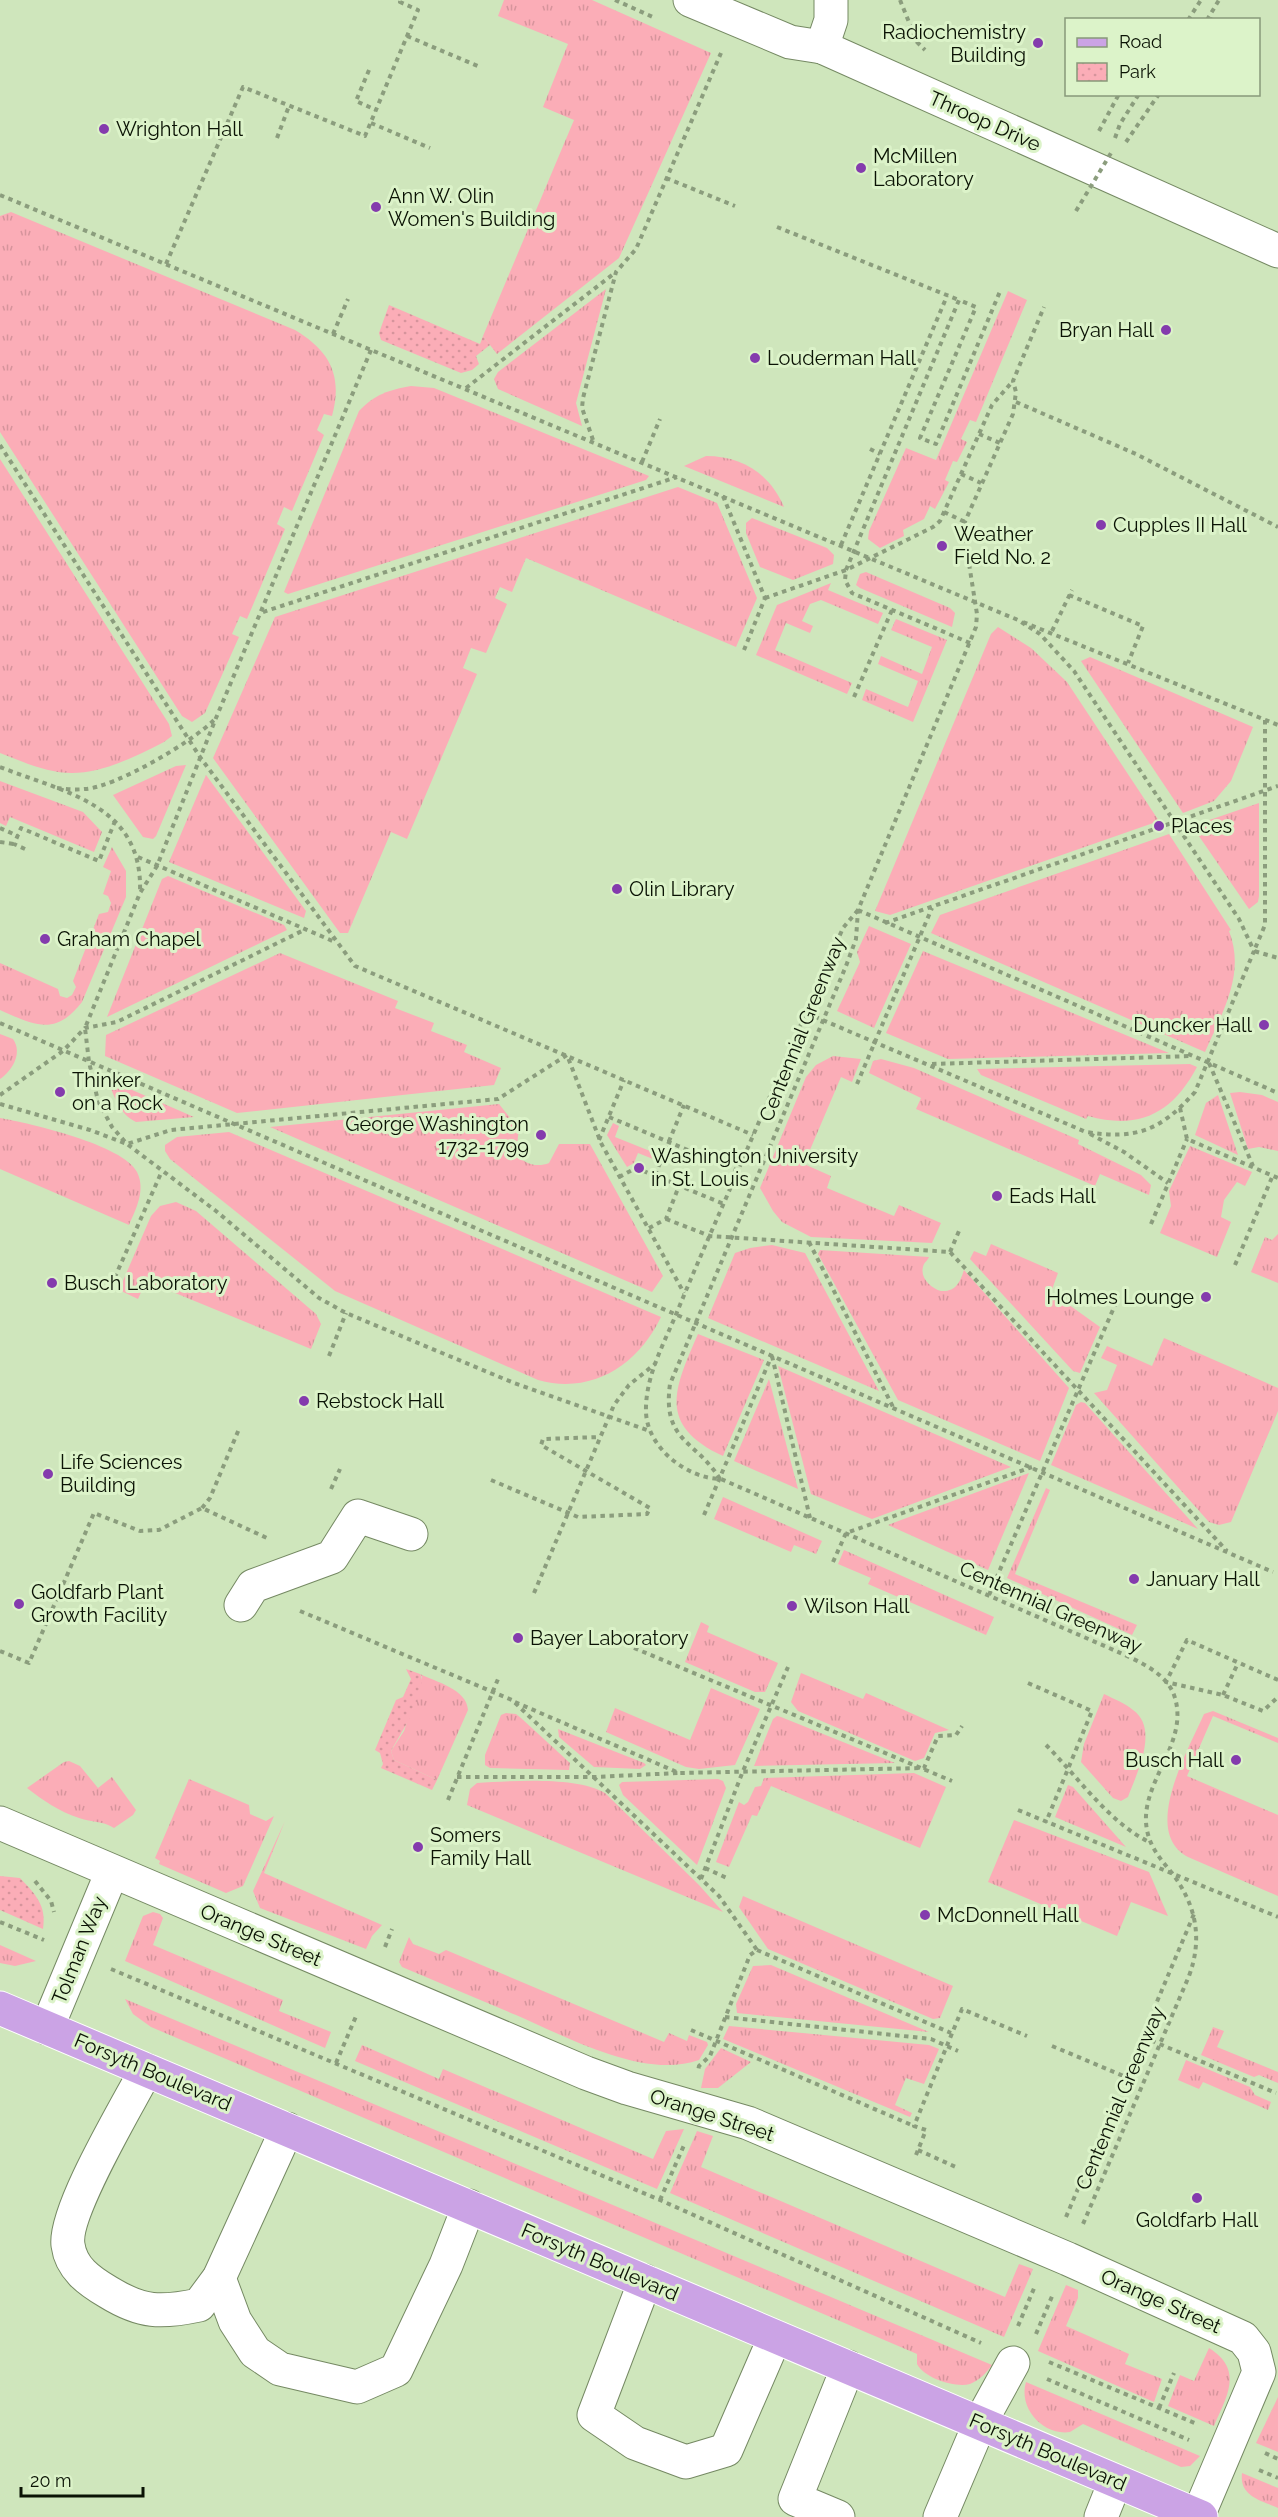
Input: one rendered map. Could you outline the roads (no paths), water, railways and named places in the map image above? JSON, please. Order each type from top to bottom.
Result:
[{"type":"main road","name":"Forsyth Boulevard","points":[[0,2008],[1199,2516]]},
{"type":"street","name":"Throop Drive","points":[[690,0],[790,42],[822,47],[1278,250]]},
{"type":"street","points":[[822,47],[831,20],[831,0]]},
{"type":"street","points":[[241,1605],[253,1586],[332,1557],[358,1516],[411,1534]]},
{"type":"street","name":"Orange Street","points":[[0,1823],[586,2073],[627,2088],[748,2123],[1068,2259],[1243,2338],[1254,2352],[1259,2372],[1199,2516]]},
{"type":"street","name":"Tolman Way","points":[[47,2028],[112,1872]]},
{"type":"street","points":[[146,2070],[78,2202],[67,2244],[75,2267],[95,2284],[131,2306],[166,2312],[199,2305],[219,2277],[287,2129]]},
{"type":"street","points":[[219,2277],[235,2321],[255,2352],[280,2369],[357,2387],[396,2370],[446,2265],[469,2206]]},
{"type":"street","points":[[645,2281],[594,2415],[635,2443],[686,2462],[726,2450],[775,2337]]},
{"type":"street","points":[[938,2517],[980,2423],[1022,2352]]},
{"type":"street","points":[[838,2517],[795,2499],[848,2367]]},
{"type":"street","points":[[1101,2517],[1115,2482]]},
{"type":"place","name":"Radiochemistry Building","points":[[1038,43]]},
{"type":"place","name":"Wrighton Hall","points":[[104,129]]},
{"type":"place","name":"McMillen Laboratory","points":[[861,168]]},
{"type":"place","name":"Ann W. Olin Women's Building","points":[[376,207]]},
{"type":"place","name":"Bryan Hall","points":[[1166,330]]},
{"type":"place","name":"Louderman Hall","points":[[755,358]]},
{"type":"place","name":"Cupples II Hall","points":[[1101,525]]},
{"type":"place","name":"Weather Field No. 2","points":[[942,546]]},
{"type":"place","name":"Places","points":[[1159,826]]},
{"type":"place","name":"Olin Library","points":[[617,889]]},
{"type":"place","name":"Graham Chapel","points":[[45,939]]},
{"type":"place","name":"Duncker Hall","points":[[1264,1025]]},
{"type":"place","name":"Thinker on a Rock","points":[[60,1092]]},
{"type":"place","name":"George Washington 1732-1799","points":[[541,1135]]},
{"type":"place","name":"Washington University in St. Louis","points":[[639,1168]]},
{"type":"place","name":"Eads Hall","points":[[997,1196]]},
{"type":"place","name":"Busch Laboratory","points":[[52,1283]]},
{"type":"place","name":"Holmes Lounge","points":[[1206,1297]]},
{"type":"place","name":"Rebstock Hall","points":[[304,1401]]},
{"type":"place","name":"Life Sciences Building","points":[[48,1474]]},
{"type":"place","name":"January Hall","points":[[1134,1579]]},
{"type":"place","name":"Goldfarb Plant Growth Facility","points":[[19,1604]]},
{"type":"place","name":"Wilson Hall","points":[[792,1606]]},
{"type":"place","name":"Bayer Laboratory","points":[[518,1638]]},
{"type":"place","name":"Busch Hall","points":[[1236,1760]]},
{"type":"place","name":"Somers Family Hall","points":[[418,1847]]},
{"type":"place","name":"McDonnell Hall","points":[[925,1915]]},
{"type":"place","name":"Goldfarb Hall","points":[[1197,2198]]}]
